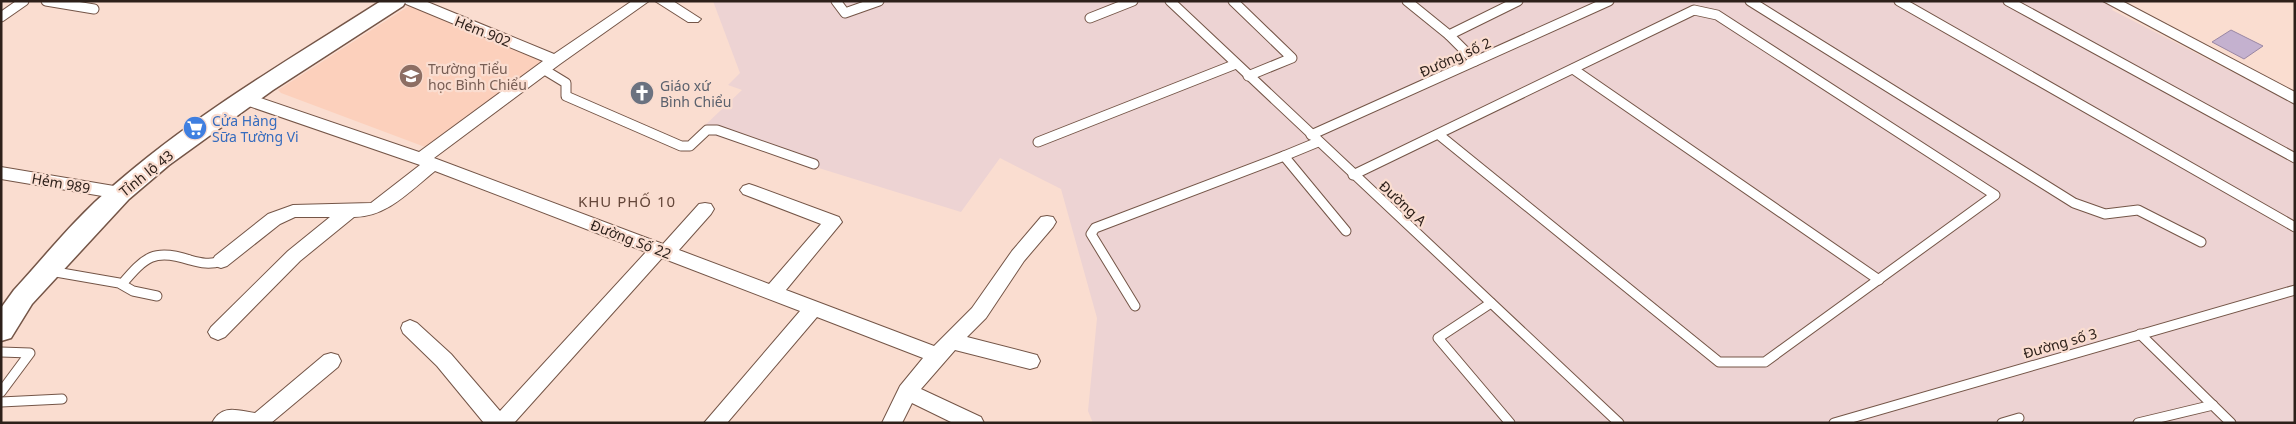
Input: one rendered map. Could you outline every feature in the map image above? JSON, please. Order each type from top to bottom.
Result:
[{"type":"main road","name":"Tỉnh lộ 43","points":[[1,330],[24,297],[47,270],[120,193],[162,159],[246,99],[396,1]]},
{"type":"street","name":"Hẻm 902","points":[[411,1],[549,64]]},
{"type":"street","points":[[221,261],[274,219],[287,212],[298,210],[350,211],[377,208],[427,161],[549,64],[642,1]]},
{"type":"street","points":[[662,1],[693,19]]},
{"type":"street","points":[[2110,1],[2295,99]]},
{"type":"street","name":"Đường Số 22","points":[[246,99],[427,161],[937,355]]},
{"type":"street","name":"Hẻm 989","points":[[1,173],[120,193]]},
{"type":"street","points":[[749,190],[833,222],[772,292]]},
{"type":"street","points":[[410,328],[444,360],[496,422],[508,417],[663,251],[705,209]]},
{"type":"street","points":[[218,332],[294,256],[350,211]]},
{"type":"street","points":[[892,423],[907,392],[937,355],[978,313],[1018,256],[1047,222]]},
{"type":"street","points":[[714,423],[814,308]]},
{"type":"street","points":[[951,341],[1030,361]]},
{"type":"street","points":[[222,423],[231,416],[255,422],[259,421],[331,361]]},
{"type":"street","points":[[907,392],[974,423]]},
{"type":"lane","points":[[1,17],[24,1]]},
{"type":"lane","points":[[46,1],[94,9]]},
{"type":"lane","points":[[836,1],[845,13],[879,1]]},
{"type":"lane","points":[[1090,18],[1133,1]]},
{"type":"lane","name":"Đường A","points":[[1170,1],[1619,423]]},
{"type":"lane","points":[[1233,1],[1292,58],[1248,76]]},
{"type":"lane","points":[[1407,1],[1449,35],[1476,61]]},
{"type":"lane","points":[[1449,35],[1518,1]]},
{"type":"lane","name":"Đường số 2","points":[[1311,135],[1609,1]]},
{"type":"lane","points":[[1750,1],[2074,203],[2105,214],[2138,210],[2201,242]]},
{"type":"lane","points":[[1899,1],[2295,227]]},
{"type":"lane","points":[[2008,1],[2295,158]]},
{"type":"lane","points":[[1353,175],[1694,10],[1717,15],[1995,196],[1765,362],[1719,362],[1438,134]]},
{"type":"lane","points":[[549,64],[566,83],[566,96],[682,146],[690,146],[707,130],[716,130],[814,164]]},
{"type":"lane","points":[[1038,142],[1236,64]]},
{"type":"lane","points":[[1572,69],[1879,280]]},
{"type":"lane","points":[[1135,306],[1091,234],[1095,228],[1193,188],[1318,142]]},
{"type":"lane","points":[[1284,156],[1346,231]]},
{"type":"lane","points":[[122,284],[147,258],[160,254],[168,254],[213,265],[221,261]]},
{"type":"lane","points":[[47,270],[122,284],[133,291],[156,296]]},
{"type":"lane","name":"Đường số 3","points":[[1834,423],[2295,290]]},
{"type":"lane","points":[[1491,304],[1438,338],[1510,423]]},
{"type":"lane","points":[[2140,334],[2231,423]]},
{"type":"lane","points":[[1,352],[30,353],[1,392]]},
{"type":"lane","points":[[1,402],[62,399]]},
{"type":"lane","points":[[2138,423],[2213,405]]},
{"type":"lane","points":[[2002,423],[2019,418]]},
{"type":"shaded area","points":[[713,1],[2116,1],[2112,10],[2295,104],[2295,423],[1093,423],[1088,411],[1097,318],[1061,189],[1000,158],[961,212],[699,131],[742,90],[728,85],[740,73]]},
{"type":"shaded area","name":"Trường Tiểu học Bình Chiểu","points":[[412,4],[542,61],[425,147],[281,93],[278,90]]},
{"type":"building","points":[[2231,30],[2263,46],[2244,59],[2212,42]]},
{"type":"place","name":"Trường Tiểu học Bình Chiểu","points":[[411,76]]},
{"type":"place","name":"Giáo xứ Bình Chiểu","points":[[642,93]]},
{"type":"place","name":"Cửa Hàng Sữa Tường Vi","points":[[195,128]]},
{"type":"district","name":"KHU PHỐ 10","points":[[627,201]]}]
